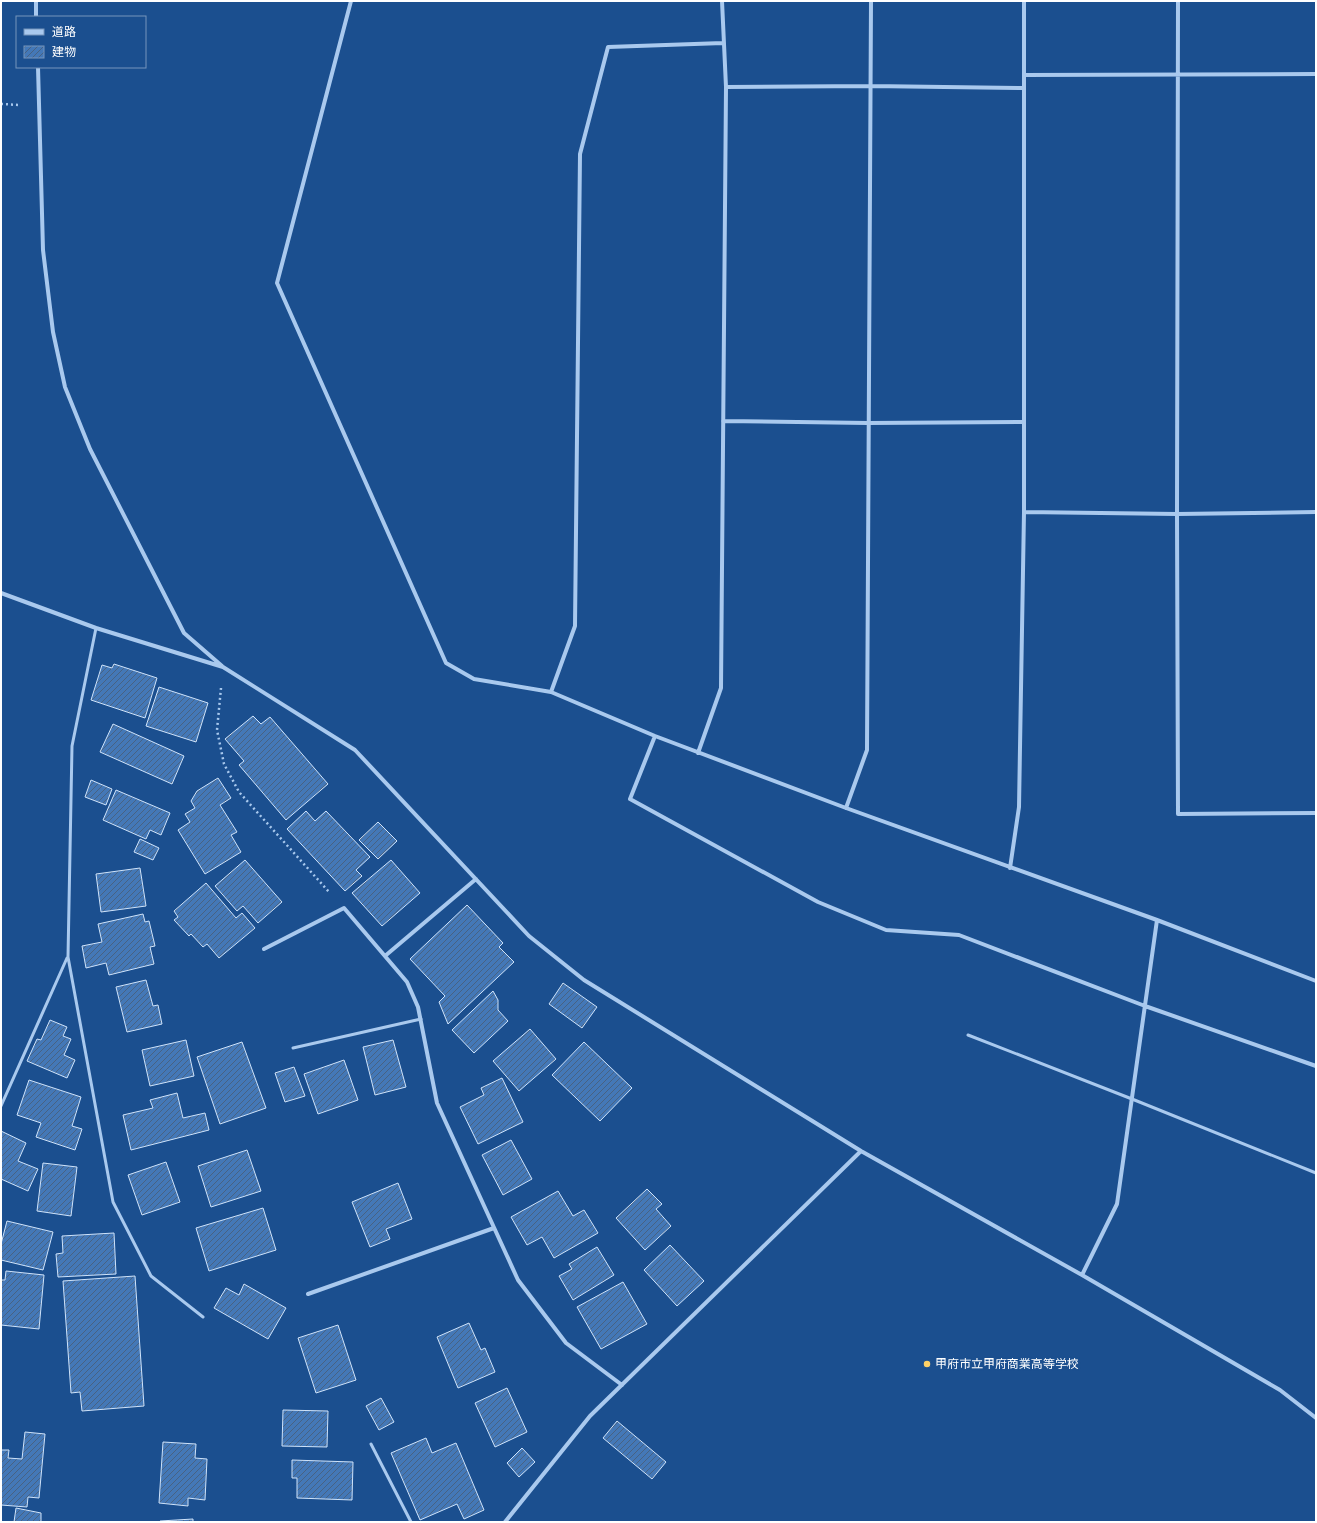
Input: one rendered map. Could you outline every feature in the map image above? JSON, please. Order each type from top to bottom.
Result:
[{"type":"street","points":[[36,1],[36,16]]},
{"type":"street","points":[[351,1],[277,283],[446,663],[474,680],[551,692],[655,736],[846,808],[1157,920],[1316,981]]},
{"type":"street","points":[[698,752],[721,688],[726,87],[722,1]]},
{"type":"street","points":[[846,808],[867,750],[871,1]]},
{"type":"street","points":[[1010,868],[1019,807],[1024,512],[1024,1]]},
{"type":"street","points":[[1178,1],[1178,814],[1316,812]]},
{"type":"street","points":[[551,692],[575,626],[580,154],[608,47],[723,43]]},
{"type":"street","points":[[38,68],[43,250],[53,332],[65,387],[90,449],[184,633],[223,667],[355,750],[530,936],[584,980],[861,1151],[1082,1275],[1280,1390],[1316,1418]]},
{"type":"street","points":[[1024,75],[1316,74]]},
{"type":"street","points":[[726,87],[871,86],[1024,88]]},
{"type":"street","points":[[724,421],[868,423],[1024,422]]},
{"type":"street","points":[[1024,512],[1177,514],[1316,512]]},
{"type":"street","points":[[1,593],[96,628],[223,667]]},
{"type":"street","points":[[655,736],[630,799],[818,902],[886,930],[959,935],[1145,1006],[1316,1066]]},
{"type":"street","points":[[385,956],[476,879]]},
{"type":"street","points":[[264,949],[344,908],[407,982],[418,1006],[437,1102],[518,1280],[566,1343],[622,1385]]},
{"type":"street","points":[[1082,1275],[1117,1204],[1157,920]]},
{"type":"street","points":[[505,1522],[590,1416],[861,1151]]},
{"type":"street","points":[[308,1294],[494,1228]]},
{"type":"lane","points":[[96,628],[72,746],[68,957],[113,1202],[151,1276],[203,1317]]},
{"type":"lane","points":[[1,1106],[68,957]]},
{"type":"lane","points":[[293,1048],[421,1019]]},
{"type":"lane","points":[[968,1035],[1132,1098],[1316,1173]]},
{"type":"lane","points":[[371,1444],[411,1522]]},
{"type":"path","points":[[223,667],[217,730],[224,764],[239,792],[344,908]]},
{"type":"building","points":[[114,664],[157,678],[145,718],[91,700],[102,665],[112,668]]},
{"type":"building","points":[[159,687],[208,703],[196,742],[146,726]]},
{"type":"building","points":[[253,716],[261,724],[270,717],[328,784],[286,820],[239,765],[244,761],[225,739]]},
{"type":"building","points":[[113,724],[184,756],[172,784],[100,752]]},
{"type":"building","points":[[218,778],[231,798],[220,805],[237,832],[231,835],[241,852],[205,874],[178,830],[190,822],[185,814],[195,808],[191,801],[197,791]]},
{"type":"building","points":[[91,780],[112,789],[106,805],[85,797]]},
{"type":"building","points":[[116,790],[170,813],[161,835],[150,830],[146,839],[103,820]]},
{"type":"building","points":[[306,811],[315,821],[326,811],[370,857],[356,870],[362,876],[345,891],[287,829]]},
{"type":"building","points":[[378,822],[397,841],[378,859],[359,840]]},
{"type":"building","points":[[140,839],[159,848],[153,860],[134,852]]},
{"type":"building","points":[[245,860],[282,902],[258,923],[243,906],[237,911],[215,886]]},
{"type":"building","points":[[391,860],[420,893],[382,926],[352,893]]},
{"type":"building","points":[[140,868],[146,906],[101,912],[96,874]]},
{"type":"building","points":[[206,883],[236,918],[242,913],[255,928],[219,958],[207,944],[203,947],[191,934],[189,936],[174,920],[178,917],[174,911]]},
{"type":"building","points":[[467,905],[503,943],[499,947],[514,962],[448,1024],[439,1002],[445,996],[410,959]]},
{"type":"building","points":[[143,914],[145,922],[149,921],[155,946],[150,947],[154,964],[109,975],[106,963],[86,968],[82,946],[102,942],[98,924]]},
{"type":"building","points":[[146,980],[153,1006],[158,1005],[162,1024],[127,1032],[116,987]]},
{"type":"building","points":[[563,983],[597,1007],[582,1028],[549,1004]]},
{"type":"building","points":[[493,991],[498,1000],[498,1010],[508,1021],[474,1053],[452,1030]]},
{"type":"building","points":[[50,1020],[67,1027],[63,1036],[71,1039],[64,1055],[75,1060],[67,1078],[27,1061],[37,1039],[41,1040]]},
{"type":"building","points":[[530,1029],[556,1059],[519,1091],[493,1061]]},
{"type":"building","points":[[186,1040],[194,1076],[150,1086],[142,1050]]},
{"type":"building","points":[[393,1040],[406,1087],[375,1095],[363,1047]]},
{"type":"building","points":[[242,1042],[266,1108],[220,1124],[197,1057]]},
{"type":"building","points":[[584,1042],[632,1088],[600,1121],[552,1075]]},
{"type":"building","points":[[344,1060],[358,1100],[318,1114],[304,1074]]},
{"type":"building","points":[[294,1067],[305,1096],[285,1102],[275,1073]]},
{"type":"building","points":[[502,1078],[523,1122],[478,1144],[460,1107],[484,1095],[481,1088]]},
{"type":"building","points":[[29,1080],[81,1097],[72,1126],[82,1129],[75,1150],[36,1137],[41,1123],[17,1115]]},
{"type":"building","points":[[177,1093],[183,1118],[205,1113],[209,1130],[131,1150],[123,1115],[153,1108],[150,1100]]},
{"type":"building","points":[[1,1131],[26,1143],[18,1161],[38,1169],[28,1191],[1,1179]]},
{"type":"building","points":[[511,1140],[532,1179],[503,1195],[482,1155]]},
{"type":"building","points":[[247,1150],[261,1191],[211,1207],[198,1166]]},
{"type":"building","points":[[166,1162],[180,1202],[142,1215],[128,1175]]},
{"type":"building","points":[[43,1163],[77,1167],[71,1216],[37,1211]]},
{"type":"building","points":[[398,1183],[412,1219],[386,1229],[390,1239],[370,1247],[352,1202]]},
{"type":"building","points":[[647,1189],[662,1204],[656,1209],[671,1226],[645,1250],[616,1218]]},
{"type":"building","points":[[558,1191],[573,1216],[584,1210],[598,1233],[554,1258],[542,1237],[527,1245],[511,1217]]},
{"type":"building","points":[[263,1208],[276,1250],[209,1271],[196,1228]]},
{"type":"building","points":[[7,1221],[53,1232],[43,1270],[1,1260],[1,1244]]},
{"type":"building","points":[[114,1233],[116,1274],[58,1277],[56,1254],[63,1253],[62,1236]]},
{"type":"building","points":[[670,1245],[704,1281],[677,1306],[644,1270]]},
{"type":"building","points":[[597,1247],[614,1275],[573,1300],[559,1276],[572,1269],[569,1264]]},
{"type":"building","points":[[6,1271],[44,1275],[39,1329],[1,1325],[1,1280],[5,1280]]},
{"type":"building","points":[[135,1276],[144,1406],[82,1411],[80,1392],[71,1393],[63,1281]]},
{"type":"building","points":[[623,1282],[647,1324],[601,1349],[577,1307]]},
{"type":"building","points":[[244,1284],[286,1308],[268,1339],[214,1308],[226,1288],[239,1295]]},
{"type":"building","points":[[469,1323],[481,1350],[485,1348],[495,1372],[458,1388],[437,1337]]},
{"type":"building","points":[[338,1325],[356,1380],[316,1393],[298,1338]]},
{"type":"building","points":[[507,1388],[527,1432],[495,1447],[475,1403]]},
{"type":"building","points":[[381,1398],[394,1422],[379,1430],[366,1406]]},
{"type":"building","points":[[283,1410],[328,1411],[327,1447],[282,1446]]},
{"type":"building","points":[[617,1421],[666,1462],[652,1479],[603,1438]]},
{"type":"building","points":[[25,1432],[45,1434],[39,1498],[28,1497],[27,1507],[1,1505],[1,1450],[9,1450],[8,1458],[22,1459]]},
{"type":"building","points":[[426,1438],[432,1453],[456,1443],[484,1510],[464,1519],[457,1504],[420,1520],[391,1453]]},
{"type":"building","points":[[163,1442],[196,1444],[195,1458],[207,1459],[205,1500],[188,1498],[188,1506],[159,1503]]},
{"type":"building","points":[[522,1448],[535,1462],[519,1477],[507,1463]]},
{"type":"building","points":[[292,1460],[353,1462],[352,1500],[297,1498],[297,1478],[292,1478]]},
{"type":"building","points":[[16,1508],[41,1513],[41,1522],[14,1522]]},
{"type":"building","points":[[193,1519],[193,1522],[160,1522],[160,1521]]},
{"type":"place","name":"甲府市立甲府商業高等学校","points":[[927,1364]]}]
